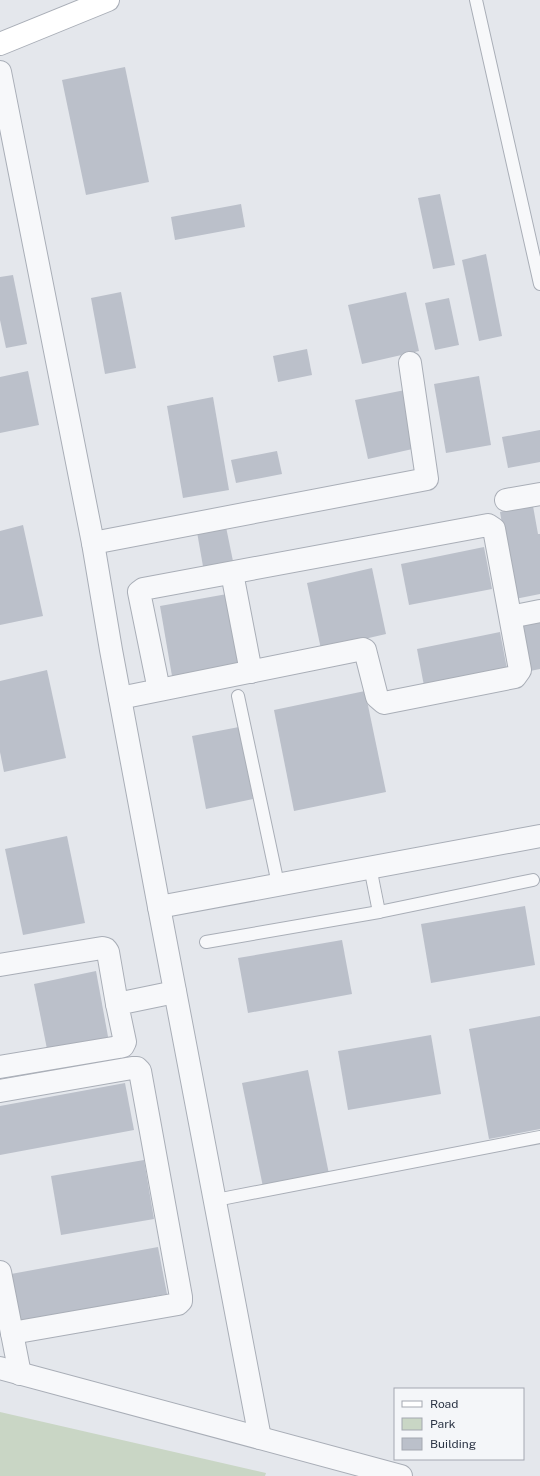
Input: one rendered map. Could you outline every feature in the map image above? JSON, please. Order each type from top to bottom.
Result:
[{"type":"main road","points":[[0,44],[108,0]]},
{"type":"street","points":[[0,72],[93,543],[120,698],[260,1438]]},
{"type":"street","points":[[93,543],[427,479],[410,363]]},
{"type":"street","points":[[506,500],[540,494]]},
{"type":"street","points":[[120,698],[363,649],[365,650],[377,697],[384,703],[515,677],[520,670],[494,529],[488,525],[140,590],[139,592],[159,690]]},
{"type":"street","points":[[232,573],[251,672]]},
{"type":"street","points":[[159,907],[540,836]]},
{"type":"street","points":[[0,965],[106,948],[125,1042],[123,1046],[0,1067]]},
{"type":"street","points":[[117,1004],[175,992]]},
{"type":"street","points":[[0,1091],[132,1068],[136,1068],[140,1071],[181,1297],[181,1301],[178,1304],[12,1333]]},
{"type":"street","points":[[0,1272],[12,1333],[10,1371],[401,1476]]},
{"type":"lane","points":[[476,0],[540,284]]},
{"type":"lane","points":[[238,696],[278,884]]},
{"type":"lane","points":[[370,868],[379,912]]},
{"type":"lane","points":[[206,942],[379,912],[533,880]]},
{"type":"lane","points":[[216,1200],[540,1137]]},
{"type":"green space","points":[[0,1412],[266,1473],[265,1476],[0,1476]]},
{"type":"building","points":[[125,67],[149,182],[86,195],[62,80]]},
{"type":"building","points":[[440,194],[455,265],[433,269],[418,198]]},
{"type":"building","points":[[241,204],[245,227],[175,240],[171,217]]},
{"type":"building","points":[[486,254],[502,336],[479,341],[462,260]]},
{"type":"building","points":[[13,275],[27,344],[6,348],[0,320],[0,277]]},
{"type":"building","points":[[121,292],[136,368],[105,374],[91,298]]},
{"type":"building","points":[[406,292],[419,351],[362,364],[348,305]]},
{"type":"building","points":[[449,298],[459,345],[435,350],[425,303]]},
{"type":"building","points":[[307,349],[312,375],[278,382],[273,356]]},
{"type":"building","points":[[28,371],[39,425],[0,433],[0,377]]},
{"type":"building","points":[[479,376],[491,445],[446,453],[434,384]]},
{"type":"building","points":[[405,390],[417,448],[368,459],[355,400]]},
{"type":"building","points":[[213,397],[229,490],[183,498],[167,406]]},
{"type":"building","points":[[540,430],[540,462],[508,468],[502,437]]},
{"type":"building","points":[[277,451],[282,474],[236,483],[231,460]]},
{"type":"building","points":[[533,506],[538,534],[540,534],[540,594],[515,599],[500,512]]},
{"type":"building","points":[[23,525],[43,616],[0,625],[0,531]]},
{"type":"building","points":[[226,527],[234,566],[204,572],[197,532]]},
{"type":"building","points":[[484,547],[492,589],[409,605],[401,564]]},
{"type":"building","points":[[372,568],[386,634],[321,649],[307,583]]},
{"type":"building","points":[[227,594],[239,664],[172,676],[160,606]]},
{"type":"building","points":[[540,616],[540,669],[525,672],[516,621]]},
{"type":"building","points":[[500,632],[508,674],[425,691],[417,649]]},
{"type":"building","points":[[47,670],[66,758],[4,772],[0,752],[0,681]]},
{"type":"building","points":[[365,691],[386,792],[294,811],[274,710]]},
{"type":"building","points":[[239,727],[253,799],[206,809],[192,736]]},
{"type":"building","points":[[67,836],[85,923],[23,935],[5,849]]},
{"type":"building","points":[[525,906],[535,965],[431,983],[421,924]]},
{"type":"building","points":[[342,940],[352,994],[248,1013],[238,958]]},
{"type":"building","points":[[96,971],[109,1042],[48,1054],[34,984]]},
{"type":"building","points":[[540,1016],[540,1129],[489,1139],[469,1029]]},
{"type":"building","points":[[431,1035],[441,1094],[348,1110],[338,1051]]},
{"type":"building","points":[[308,1070],[329,1174],[263,1187],[242,1083]]},
{"type":"building","points":[[125,1083],[134,1130],[0,1155],[0,1106]]},
{"type":"building","points":[[144,1160],[154,1219],[61,1235],[51,1176]]},
{"type":"building","points":[[158,1247],[167,1294],[20,1321],[11,1274]]}]
